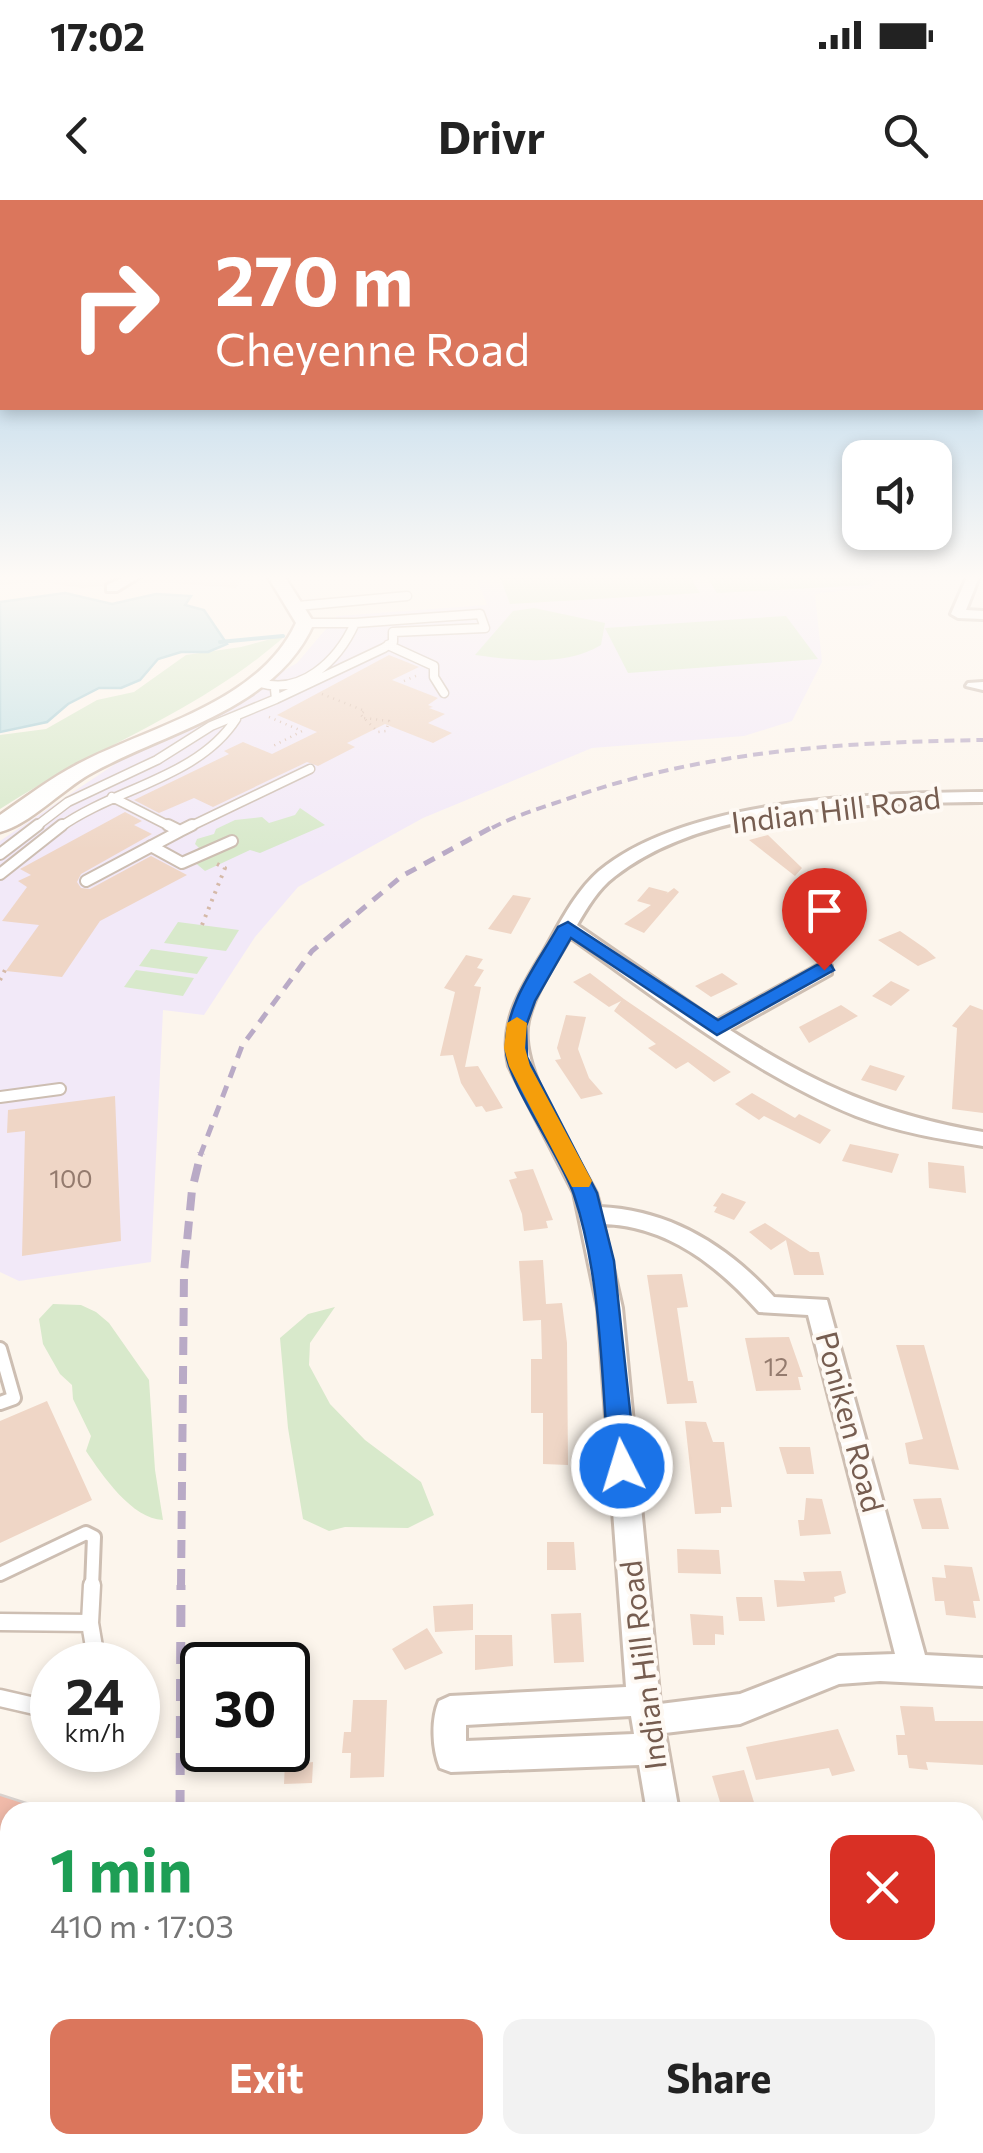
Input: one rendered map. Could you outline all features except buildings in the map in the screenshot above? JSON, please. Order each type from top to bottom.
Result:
[{"type":"main road","points":[[0,825],[83,770],[270,690],[283,668]]},
{"type":"street","name":"Indian Hill Road","points":[[661,1802],[648,1723],[610,1308],[592,1214],[568,1154],[519,1066],[516,1026],[525,1001],[584,899],[615,867],[652,847],[693,832],[808,808],[983,797]]},
{"type":"street","points":[[568,927],[790,1078],[847,1107],[907,1126],[983,1139]]},
{"type":"street","points":[[717,1028],[824,970]]},
{"type":"street","name":"Poniken Road","points":[[592,1214],[647,1223],[698,1244],[734,1267],[768,1306],[818,1306],[914,1669]]},
{"type":"street","points":[[648,1723],[450,1710],[450,1757],[740,1709],[838,1670],[983,1672]]},
{"type":"lane","points":[[0,854],[68,802],[157,760],[211,726],[237,718],[270,690],[296,685],[316,668]]},
{"type":"lane","points":[[270,690],[304,687],[342,668]]},
{"type":"lane","points":[[434,668],[434,677],[444,693]]},
{"type":"lane","points":[[237,718],[256,726]]},
{"type":"lane","points":[[0,874],[82,812],[206,750],[232,730],[237,718]]},
{"type":"lane","points":[[86,881],[180,831],[310,770]]},
{"type":"lane","points":[[112,797],[180,831]]},
{"type":"lane","points":[[151,846],[182,863],[232,841]]},
{"type":"lane","points":[[0,1097],[60,1089]]},
{"type":"lane","points":[[0,1349],[14,1398],[0,1403]]},
{"type":"lane","points":[[0,1574],[86,1532],[94,1536],[90,1624],[93,1642]]},
{"type":"lane","points":[[0,1622],[16,1626],[90,1624]]},
{"type":"lane","points":[[0,1698],[30,1705]]},
{"type":"path","points":[[304,687],[365,711],[360,714],[364,718],[378,732],[386,730],[390,721],[364,718]]},
{"type":"path","points":[[201,855],[225,868],[202,925]]},
{"type":"path","points":[[0,980],[6,968]]},
{"type":"shaded area","points":[[288,668],[819,668],[792,721],[744,736],[592,748],[423,818],[298,887],[255,937],[204,1015],[163,1010],[151,1262],[19,1281],[0,1272],[0,841],[121,760]]},
{"type":"green space","points":[[168,668],[244,668],[183,707],[0,809],[0,735],[46,729],[97,700],[134,692]]},
{"type":"green space","points":[[626,668],[694,668],[628,673]]},
{"type":"green space","points":[[300,808],[325,825],[260,853],[250,850],[205,871],[186,855],[199,848],[195,844],[197,839],[214,834],[216,829],[235,820],[262,817],[269,823],[295,815]]},
{"type":"green space","points":[[178,922],[239,930],[226,951],[164,943]]},
{"type":"green space","points":[[151,949],[208,957],[197,974],[139,966]]},
{"type":"green space","points":[[136,970],[194,978],[183,996],[124,987]]},
{"type":"green space","points":[[53,1304],[81,1305],[96,1312],[109,1323],[149,1380],[163,1520],[151,1518],[129,1504],[86,1451],[91,1436],[73,1399],[72,1385],[60,1374],[43,1344],[39,1319]]},
{"type":"green space","points":[[335,1307],[310,1343],[309,1365],[330,1404],[365,1440],[421,1482],[434,1515],[408,1528],[345,1527],[329,1531],[303,1519],[288,1428],[280,1338],[308,1314]]},
{"type":"water","points":[[0,668],[150,668],[140,680],[121,688],[99,688],[68,704],[47,722],[0,732]]},
{"type":"railway","points":[[492,828],[620,782],[671,769],[826,747],[983,740]]},
{"type":"railway","points":[[201,1154],[242,1046],[312,951],[402,876],[496,825]]},
{"type":"railway","points":[[181,1587],[184,1272],[192,1190],[201,1154]]},
{"type":"railway","points":[[180,1802],[181,1585]]},
{"type":"slow traffic","points":[[517,1023],[515,1048],[519,1066],[580,1181]]},
{"type":"route","points":[[622,1466],[610,1308],[602,1261],[585,1193],[516,1057],[516,1026],[525,1001],[568,927],[717,1028],[824,970]]}]
